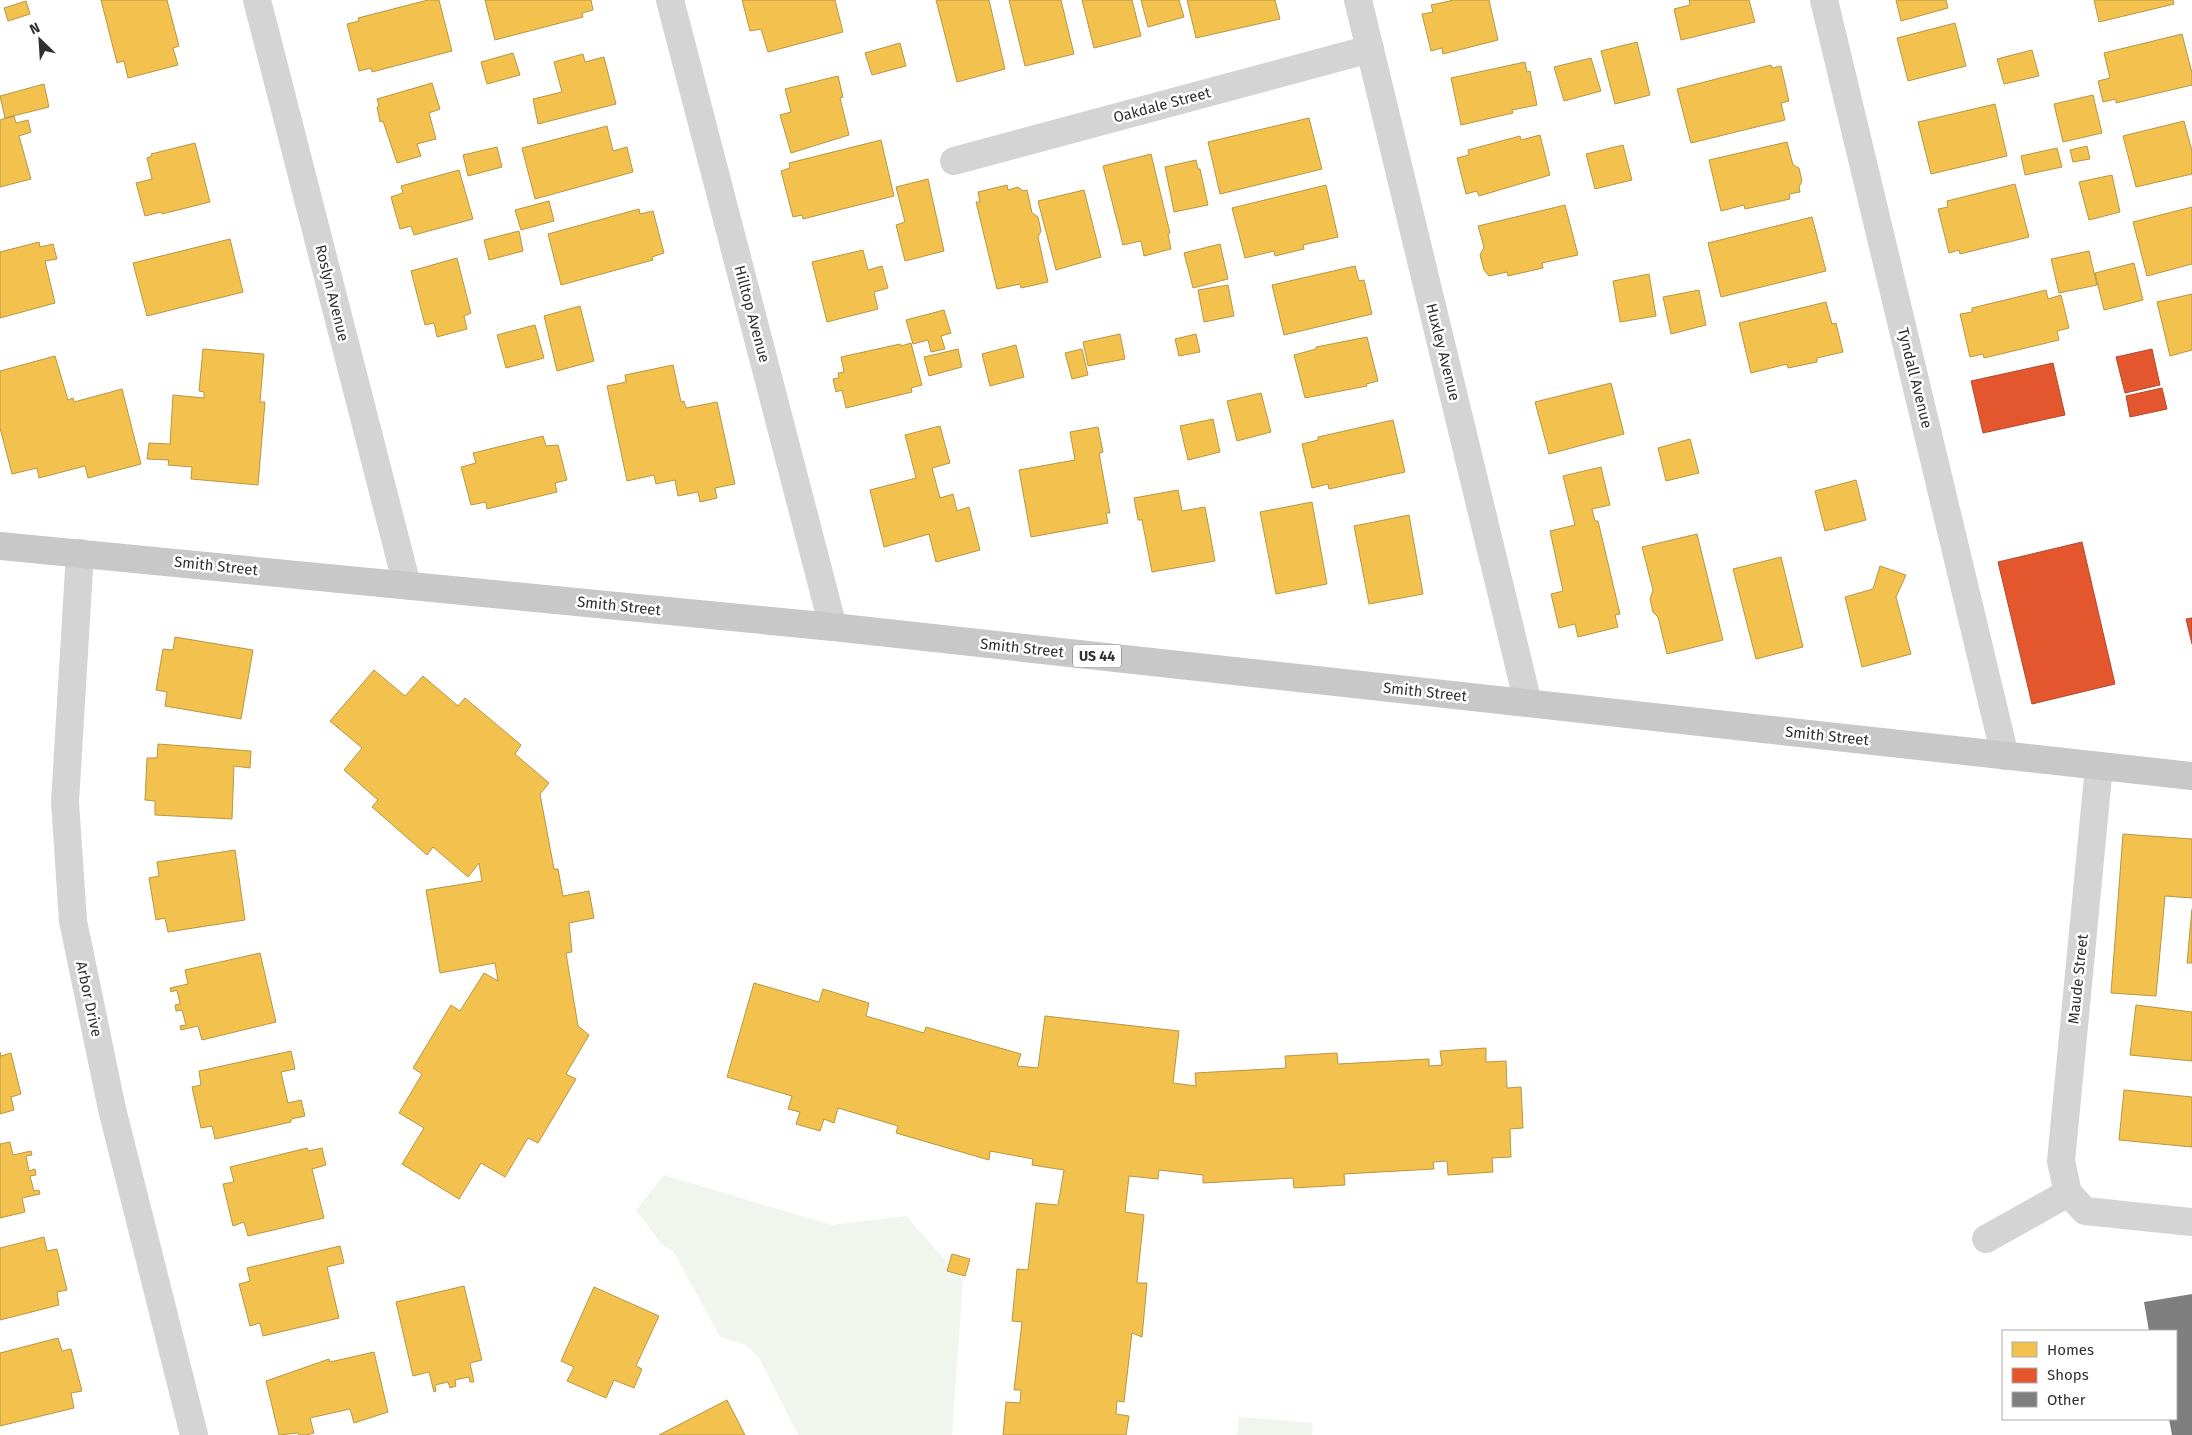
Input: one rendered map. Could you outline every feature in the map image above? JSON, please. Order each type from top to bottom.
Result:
[{"type":"main road","name":"Smith Street","points":[[0,546],[833,627],[2192,776]]},
{"type":"street","name":"Roslyn Avenue","points":[[257,0],[407,585]]},
{"type":"street","name":"Hilltop Avenue","points":[[670,0],[833,627]]},
{"type":"street","name":"Huxley Avenue","points":[[1358,0],[1528,703]]},
{"type":"street","name":"Tyndall Avenue","points":[[1824,0],[2006,756]]},
{"type":"street","name":"Oakdale Street","points":[[954,161],[1370,49]]},
{"type":"street","name":"Arbor Drive","points":[[80,553],[65,802],[73,922],[112,1109],[194,1435]]},
{"type":"street","name":"Maude Street","points":[[2068,1193],[2061,1161],[2099,766]]},
{"type":"street","points":[[1986,1239],[2068,1193],[2085,1212],[2192,1222]]},
{"type":"shaded area","points":[[664,1175],[832,1225],[906,1216],[963,1280],[952,1435],[798,1435],[759,1358],[746,1345],[720,1337],[673,1251],[662,1245],[636,1210]]},
{"type":"shaded area","points":[[1239,1417],[1313,1423],[1312,1435],[1237,1435]]},
{"type":"building: Homes","points":[[101,0],[167,0],[179,46],[173,48],[178,65],[128,78],[124,61],[117,63]]},
{"type":"building: Homes","points":[[428,0],[439,0],[452,51],[372,72],[371,68],[359,71],[347,24],[359,21],[358,18]]},
{"type":"building: Homes","points":[[485,0],[591,0],[593,10],[582,13],[583,17],[495,40]]},
{"type":"building: Homes","points":[[742,0],[835,0],[843,32],[768,52],[761,29],[750,31]]},
{"type":"building: Homes","points":[[936,0],[989,0],[1005,69],[957,82]]},
{"type":"building: Homes","points":[[1009,0],[1061,0],[1074,54],[1025,66]]},
{"type":"building: Homes","points":[[1082,0],[1132,0],[1141,36],[1094,48]]},
{"type":"building: Homes","points":[[1141,0],[1179,0],[1184,17],[1148,27]]},
{"type":"building: Homes","points":[[1187,0],[1275,0],[1280,19],[1196,38]]},
{"type":"building: Homes","points":[[1454,0],[1489,0],[1498,40],[1443,54],[1442,48],[1431,51],[1422,14],[1433,12],[1431,5]]},
{"type":"building: Homes","points":[[1689,0],[1749,0],[1755,22],[1681,40],[1674,9],[1690,5]]},
{"type":"building: Homes","points":[[1896,0],[1946,0],[1948,8],[1901,21]]},
{"type":"building: Homes","points":[[2094,0],[2173,0],[2174,4],[2099,22]]},
{"type":"building: Homes","points":[[26,1],[30,14],[8,21],[4,8]]},
{"type":"building: Homes","points":[[1955,23],[1966,66],[1908,81],[1897,38]]},
{"type":"building: Homes","points":[[2182,34],[2192,73],[2192,85],[2116,103],[2116,99],[2103,102],[2098,81],[2110,78],[2104,53]]},
{"type":"building: Homes","points":[[1637,42],[1650,95],[1615,104],[1601,51]]},
{"type":"building: Homes","points":[[900,43],[906,66],[872,75],[865,53]]},
{"type":"building: Homes","points":[[2032,50],[2039,76],[2004,84],[1997,59]]},
{"type":"building: Homes","points":[[513,53],[520,75],[487,84],[481,62]]},
{"type":"building: Homes","points":[[583,54],[585,62],[604,57],[616,104],[538,124],[533,99],[562,92],[554,62]]},
{"type":"building: Homes","points":[[1591,58],[1601,91],[1564,101],[1554,67]]},
{"type":"building: Homes","points":[[1525,62],[1527,72],[1530,71],[1537,105],[1512,110],[1513,113],[1461,125],[1451,78]]},
{"type":"building: Homes","points":[[1771,65],[1772,68],[1781,66],[1789,101],[1781,103],[1785,120],[1691,143],[1677,89]]},
{"type":"building: Homes","points":[[838,76],[843,97],[840,98],[849,135],[791,153],[780,115],[791,112],[785,89]]},
{"type":"building: Homes","points":[[432,83],[440,109],[429,113],[436,139],[417,144],[421,156],[397,163],[383,121],[380,122],[377,99]]},
{"type":"building: Homes","points":[[44,84],[49,107],[5,118],[0,96]]},
{"type":"building: Homes","points":[[2093,95],[2102,133],[2063,142],[2054,104]]},
{"type":"building: Homes","points":[[1995,104],[2007,156],[1931,174],[1918,122]]},
{"type":"building: Homes","points":[[14,116],[16,123],[28,120],[31,132],[19,136],[31,179],[0,187],[0,120]]},
{"type":"building: Homes","points":[[1309,118],[1322,169],[1220,194],[1208,142]]},
{"type":"building: Homes","points":[[2184,121],[2192,151],[2192,174],[2136,187],[2123,136]]},
{"type":"building: Homes","points":[[607,126],[613,151],[627,147],[633,172],[535,199],[522,148]]},
{"type":"building: Homes","points":[[1540,135],[1550,175],[1479,196],[1477,191],[1466,194],[1457,158],[1469,155],[1468,150],[1520,136],[1521,140]]},
{"type":"building: Homes","points":[[881,140],[894,196],[803,219],[802,215],[793,217],[781,171],[790,168],[789,163]]},
{"type":"building: Homes","points":[[1787,142],[1793,165],[1799,168],[1802,181],[1799,187],[1800,192],[1789,194],[1790,199],[1745,209],[1744,205],[1721,211],[1709,160]]},
{"type":"building: Homes","points":[[195,143],[210,202],[162,214],[161,212],[145,216],[136,183],[152,179],[147,158],[152,156],[151,154]]},
{"type":"building: Homes","points":[[1623,145],[1632,180],[1595,189],[1586,154]]},
{"type":"building: Homes","points":[[2087,146],[2090,159],[2073,162],[2070,150]]},
{"type":"building: Homes","points":[[497,147],[502,167],[468,176],[463,155]]},
{"type":"building: Homes","points":[[2057,148],[2062,167],[2025,175],[2021,156]]},
{"type":"building: Homes","points":[[1151,154],[1170,233],[1168,234],[1171,249],[1144,256],[1141,241],[1123,245],[1103,166]]},
{"type":"building: Homes","points":[[1196,160],[1198,169],[1200,169],[1208,205],[1174,212],[1165,167]]},
{"type":"building: Homes","points":[[459,170],[473,219],[414,235],[411,226],[400,229],[391,197],[403,193],[401,186]]},
{"type":"building: Homes","points":[[2112,175],[2120,212],[2089,220],[2079,182]]},
{"type":"building: Homes","points":[[928,179],[944,251],[905,261],[896,225],[905,222],[896,187]]},
{"type":"building: Homes","points":[[2015,184],[2029,237],[1960,254],[1959,250],[1949,253],[1938,209],[1948,207],[1947,201]]},
{"type":"building: Homes","points":[[1007,185],[1008,190],[1018,187],[1023,191],[1027,190],[1032,213],[1038,217],[1041,231],[1038,237],[1048,282],[1021,288],[1020,284],[997,289],[976,202],[980,202],[978,192]]},
{"type":"building: Homes","points":[[1326,185],[1338,237],[1303,245],[1304,249],[1275,256],[1274,251],[1245,258],[1232,208]]},
{"type":"building: Homes","points":[[1084,190],[1101,257],[1056,270],[1038,201]]},
{"type":"building: Homes","points":[[549,201],[554,221],[521,230],[515,210]]},
{"type":"building: Homes","points":[[1565,205],[1578,255],[1542,263],[1543,268],[1508,276],[1507,272],[1489,276],[1484,270],[1480,255],[1484,247],[1478,226]]},
{"type":"building: Homes","points":[[2192,207],[2192,264],[2147,276],[2133,222]]},
{"type":"building: Homes","points":[[639,209],[640,214],[653,211],[664,253],[652,257],[653,260],[561,285],[548,234]]},
{"type":"building: Homes","points":[[1812,217],[1826,271],[1721,297],[1708,243]]},
{"type":"building: Homes","points":[[519,231],[523,251],[489,260],[484,240]]},
{"type":"building: Homes","points":[[230,239],[243,292],[147,316],[133,263]]},
{"type":"building: Homes","points":[[39,242],[40,247],[53,244],[57,259],[45,261],[55,303],[0,318],[0,252]]},
{"type":"building: Homes","points":[[1220,244],[1228,279],[1193,288],[1184,253]]},
{"type":"building: Homes","points":[[863,250],[868,270],[882,266],[888,288],[874,292],[878,309],[827,322],[812,262]]},
{"type":"building: Homes","points":[[2089,251],[2097,285],[2059,293],[2051,259]]},
{"type":"building: Homes","points":[[457,258],[471,313],[464,316],[467,329],[437,337],[434,323],[425,325],[411,271]]},
{"type":"building: Homes","points":[[2134,263],[2143,300],[2104,310],[2095,273]]},
{"type":"building: Homes","points":[[1355,266],[1359,281],[1364,280],[1372,314],[1284,335],[1272,285]]},
{"type":"building: Homes","points":[[1649,274],[1656,316],[1620,322],[1613,281]]},
{"type":"building: Homes","points":[[1228,285],[1234,316],[1204,322],[1198,290]]},
{"type":"building: Homes","points":[[1699,290],[1706,325],[1671,334],[1663,297]]},
{"type":"building: Homes","points":[[2046,290],[2048,299],[2061,295],[2069,328],[2057,331],[2059,340],[1984,358],[1983,354],[1970,357],[1960,314],[1972,312],[1972,308]]},
{"type":"building: Homes","points":[[2192,294],[2192,350],[2170,356],[2157,302]]},
{"type":"building: Homes","points":[[1826,302],[1832,324],[1836,323],[1843,352],[1817,358],[1817,362],[1788,368],[1787,364],[1751,373],[1739,323]]},
{"type":"building: Homes","points":[[580,306],[594,361],[557,371],[544,316]]},
{"type":"building: Homes","points":[[944,310],[951,333],[941,336],[945,349],[931,352],[928,340],[913,344],[906,320]]},
{"type":"building: Homes","points":[[535,325],[544,358],[506,368],[497,335]]},
{"type":"building: Homes","points":[[1120,334],[1125,359],[1088,366],[1083,342]]},
{"type":"building: Homes","points":[[1196,334],[1200,352],[1179,356],[1175,339]]},
{"type":"building: Homes","points":[[1367,337],[1378,381],[1366,384],[1367,386],[1305,398],[1294,355],[1316,349],[1316,347]]},
{"type":"building: Homes","points":[[911,343],[922,385],[911,388],[912,392],[846,408],[842,390],[836,392],[833,379],[839,378],[838,373],[844,372],[841,357]]},
{"type":"building: Homes","points":[[1016,345],[1024,377],[990,386],[982,354]]},
{"type":"building: Homes","points":[[203,349],[264,354],[260,402],[265,402],[258,485],[191,479],[192,467],[168,465],[169,460],[147,459],[149,443],[170,444],[173,395],[204,398],[204,392],[199,391]]},
{"type":"building: Homes","points":[[958,349],[962,367],[929,376],[924,357]]},
{"type":"building: Homes","points":[[1082,349],[1088,375],[1072,379],[1065,353]]},
{"type":"building: Homes","points":[[55,356],[68,400],[73,398],[74,402],[122,389],[141,464],[88,478],[85,466],[39,478],[37,468],[12,474],[0,428],[0,371]]},
{"type":"building: Homes","points":[[673,365],[681,402],[684,401],[686,408],[717,402],[735,484],[715,488],[717,498],[700,502],[698,492],[678,496],[675,480],[656,484],[654,475],[627,481],[607,386],[626,382],[625,375]]},
{"type":"building: Homes","points":[[1611,383],[1624,434],[1549,454],[1535,402]]},
{"type":"building: Homes","points":[[1261,393],[1271,432],[1237,441],[1227,401]]},
{"type":"building: Homes","points":[[1213,419],[1220,452],[1188,460],[1180,426]]},
{"type":"building: Homes","points":[[1393,420],[1405,472],[1329,489],[1328,484],[1312,488],[1302,444],[1318,440],[1318,437]]},
{"type":"building: Homes","points":[[940,426],[950,463],[932,468],[940,498],[953,494],[957,511],[969,507],[980,550],[936,562],[929,534],[884,547],[870,490],[916,478],[905,435]]},
{"type":"building: Homes","points":[[1098,427],[1103,452],[1099,453],[1110,513],[1106,513],[1108,523],[1031,537],[1019,470],[1075,460],[1070,432]]},
{"type":"building: Homes","points":[[543,436],[546,446],[558,445],[567,480],[555,483],[557,492],[487,509],[486,502],[471,505],[461,467],[476,463],[473,453]]},
{"type":"building: Homes","points":[[1690,439],[1699,473],[1666,481],[1658,448]]},
{"type":"building: Homes","points":[[1601,467],[1610,505],[1592,509],[1595,521],[1598,521],[1620,614],[1615,615],[1618,627],[1578,637],[1575,624],[1559,628],[1551,594],[1563,591],[1550,531],[1575,525],[1563,476]]},
{"type":"building: Homes","points":[[1856,480],[1866,520],[1825,531],[1815,491]]},
{"type":"building: Homes","points":[[1178,490],[1182,511],[1205,507],[1215,561],[1152,572],[1142,520],[1138,520],[1134,498]]},
{"type":"building: Homes","points":[[1312,502],[1327,584],[1276,594],[1260,512]]},
{"type":"building: Homes","points":[[1409,515],[1423,594],[1369,604],[1354,526]]},
{"type":"building: Homes","points":[[1697,534],[1723,640],[1667,654],[1658,617],[1653,612],[1650,599],[1653,590],[1642,547]]},
{"type":"building: Homes","points":[[1781,557],[1803,647],[1756,659],[1733,569]]},
{"type":"building: Homes","points":[[1880,566],[1906,575],[1896,597],[1911,654],[1862,667],[1845,597],[1873,589]]},
{"type":"building: Homes","points":[[175,637],[253,650],[241,719],[165,706],[167,692],[156,690],[163,649],[173,650]]},
{"type":"building: Homes","points":[[374,670],[405,696],[423,676],[458,706],[465,698],[521,745],[515,754],[549,783],[540,794],[554,869],[558,869],[563,896],[589,891],[594,918],[569,923],[572,952],[566,953],[578,1026],[589,1035],[566,1074],[576,1079],[538,1143],[528,1138],[505,1177],[481,1163],[459,1199],[402,1164],[424,1128],[399,1113],[422,1074],[413,1068],[451,1005],[460,1011],[484,973],[498,981],[495,963],[440,973],[426,890],[482,881],[479,863],[468,877],[433,847],[427,855],[372,807],[378,800],[344,770],[362,748],[330,721]]},
{"type":"building: Homes","points":[[158,744],[251,751],[250,768],[234,766],[232,819],[155,815],[155,801],[145,800],[147,758],[157,758]]},
{"type":"building: Homes","points":[[2123,834],[2192,839],[2192,898],[2165,896],[2156,996],[2111,993]]},
{"type":"building: Homes","points":[[235,850],[245,920],[168,932],[165,918],[156,920],[149,878],[159,876],[157,862]]},
{"type":"building: Homes","points":[[2192,909],[2192,963],[2187,963]]},
{"type":"building: Homes","points":[[260,953],[276,1022],[202,1040],[198,1026],[181,1030],[180,1026],[186,1025],[182,1010],[176,1011],[175,1005],[180,1004],[177,990],[171,992],[170,988],[188,984],[185,970]]},
{"type":"building: Homes","points":[[754,983],[819,1002],[823,989],[869,1003],[866,1016],[924,1033],[926,1027],[1021,1054],[1017,1066],[1038,1068],[1045,1016],[1179,1031],[1173,1083],[1196,1086],[1195,1073],[1286,1068],[1285,1056],[1337,1053],[1338,1064],[1429,1059],[1429,1066],[1442,1065],[1440,1051],[1486,1048],[1486,1062],[1506,1061],[1507,1088],[1521,1087],[1523,1128],[1510,1129],[1511,1157],[1492,1158],[1493,1172],[1448,1175],[1447,1161],[1433,1162],[1434,1169],[1344,1174],[1345,1185],[1294,1188],[1293,1178],[1203,1183],[1203,1175],[1159,1170],[1158,1179],[1129,1176],[1125,1212],[1144,1215],[1137,1283],[1147,1283],[1142,1337],[1132,1333],[1124,1402],[1117,1401],[1116,1414],[1129,1416],[1126,1435],[1003,1435],[1006,1402],[1020,1403],[1021,1390],[1014,1390],[1022,1322],[1012,1321],[1017,1269],[1028,1270],[1036,1203],[1058,1205],[1064,1170],[1032,1165],[1033,1159],[990,1151],[989,1160],[896,1133],[898,1126],[838,1108],[834,1123],[824,1119],[820,1131],[796,1124],[800,1112],[788,1109],[792,1096],[727,1077]]},
{"type":"building: Homes","points":[[2136,1005],[2192,1012],[2192,1061],[2130,1055]]},
{"type":"building: Homes","points":[[291,1051],[295,1069],[281,1072],[288,1103],[301,1100],[305,1116],[291,1119],[291,1122],[215,1139],[212,1126],[201,1128],[192,1087],[201,1085],[199,1071]]},
{"type":"building: Homes","points":[[0,1052],[1,1056],[11,1053],[21,1094],[11,1097],[14,1110],[0,1114]]},
{"type":"building: Homes","points":[[2124,1090],[2192,1097],[2192,1147],[2119,1140]]},
{"type":"building: Homes","points":[[10,1142],[13,1155],[31,1151],[32,1155],[26,1156],[29,1171],[35,1169],[36,1175],[30,1176],[34,1191],[39,1190],[40,1194],[22,1198],[25,1212],[0,1218],[0,1144]]},
{"type":"building: Homes","points":[[307,1148],[308,1151],[322,1148],[326,1165],[312,1169],[324,1218],[248,1236],[244,1222],[233,1226],[223,1184],[234,1182],[230,1167]]},
{"type":"building: Homes","points":[[44,1237],[47,1251],[57,1249],[67,1290],[57,1292],[59,1305],[0,1320],[0,1248]]},
{"type":"building: Homes","points":[[340,1246],[344,1263],[327,1267],[339,1318],[263,1336],[260,1323],[250,1326],[239,1284],[250,1281],[247,1268]]},
{"type":"building: Homes","points":[[952,1254],[970,1259],[965,1276],[947,1271]]},
{"type":"building: Homes","points":[[464,1286],[482,1360],[470,1363],[474,1382],[470,1382],[469,1377],[455,1380],[456,1386],[450,1388],[448,1382],[435,1385],[436,1391],[434,1392],[429,1372],[413,1376],[396,1302]]},
{"type":"building: Homes","points":[[594,1287],[659,1316],[636,1366],[642,1369],[634,1388],[614,1380],[606,1398],[567,1381],[574,1367],[561,1361]]},
{"type":"building: Homes","points":[[58,1338],[62,1351],[71,1349],[82,1391],[71,1393],[74,1408],[0,1426],[0,1353]]},
{"type":"building: Homes","points":[[374,1352],[388,1412],[354,1423],[350,1409],[310,1418],[314,1433],[306,1435],[299,1435],[298,1433],[279,1435],[266,1381],[329,1359],[330,1362]]},
{"type":"building: Homes","points":[[727,1400],[745,1435],[659,1435]]},
{"type":"building: Shops","points":[[2152,349],[2160,385],[2125,393],[2116,357]]},
{"type":"building: Shops","points":[[2053,363],[2065,415],[1983,433],[1971,381]]},
{"type":"building: Shops","points":[[2162,388],[2167,409],[2130,417],[2126,396]]},
{"type":"building: Shops","points":[[2082,542],[2115,684],[2032,704],[1998,562]]},
{"type":"building: Shops","points":[[2192,618],[2192,644],[2186,619]]},
{"type":"building: Other","points":[[2192,1294],[2192,1435],[2172,1435],[2169,1420],[2177,1420],[2177,1330],[2149,1330],[2144,1302]]}]
